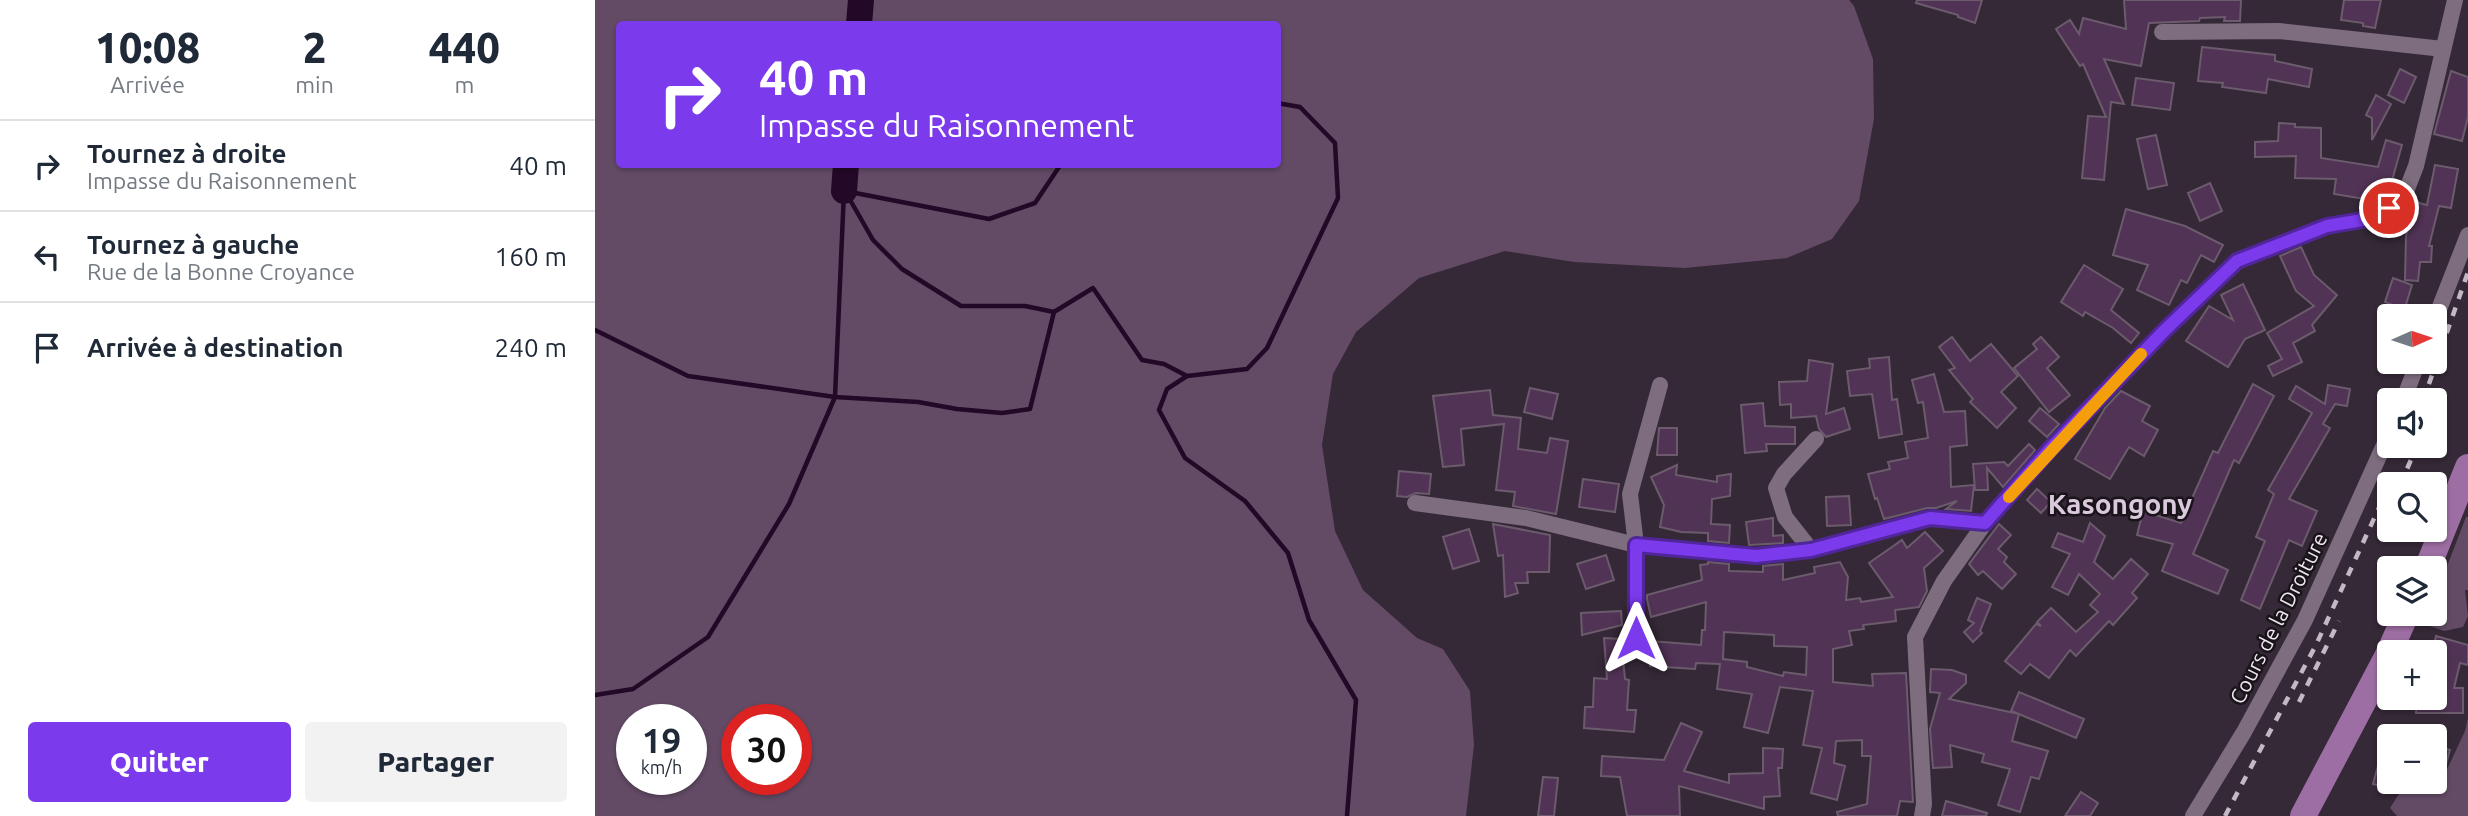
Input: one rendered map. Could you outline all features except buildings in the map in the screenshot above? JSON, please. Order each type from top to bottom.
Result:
[{"type":"main road","points":[[2432,556],[2468,467]]},
{"type":"main road","points":[[2303,816],[2377,676]]},
{"type":"street","points":[[1922,816],[1924,804],[1915,637],[1944,581],[1985,523],[2050,449],[2155,340],[2237,261],[2327,226],[2374,218],[2403,199],[2416,166],[2455,0]]},
{"type":"street","points":[[2162,32],[2279,31],[2443,49]]},
{"type":"street","points":[[2441,304],[2468,235]]},
{"type":"street","points":[[1636,638],[1636,545],[1630,494],[1660,385]]},
{"type":"street","points":[[1811,550],[1785,517],[1776,488],[1784,474],[1816,439]]},
{"type":"street","name":"Cours de la Droiture","points":[[2193,816],[2244,732],[2305,620],[2378,458]]},
{"type":"street","points":[[1415,503],[1526,518],[1636,545],[1756,556],[1811,550],[1930,518],[1985,523]]},
{"type":"shaded area","points":[[595,0],[1849,0],[1854,6],[1873,59],[1874,119],[1859,201],[1832,239],[1787,258],[1685,268],[1574,262],[1505,251],[1419,278],[1356,332],[1333,374],[1322,445],[1335,531],[1363,590],[1417,638],[1443,649],[1470,691],[1474,745],[1466,816],[595,816]]},
{"type":"shaded area","points":[[2468,517],[2468,590],[2465,590],[2468,616],[2463,627],[2444,631],[2430,626],[2447,626],[2447,566]]},
{"type":"shaded area","points":[[2468,718],[2468,816],[2397,816],[2390,808],[2399,794],[2447,794],[2447,769],[2465,731]]},
{"type":"waterway","points":[[859,21],[861,0]]},
{"type":"waterway","points":[[1281,104],[1300,107],[1335,143],[1338,198],[1267,348],[1247,369],[1187,376],[1167,389],[1159,410],[1185,458],[1245,501],[1288,553],[1309,620],[1356,700],[1347,816]]},
{"type":"waterway","points":[[844,191],[846,168]]},
{"type":"waterway","points":[[845,191],[989,219],[1035,203],[1058,168]]},
{"type":"waterway","points":[[595,695],[633,689],[708,637],[789,504],[835,397],[844,191]]},
{"type":"waterway","points":[[845,191],[873,240],[902,269],[961,306],[1025,306],[1054,312],[1093,288],[1142,360],[1164,364],[1187,376]]},
{"type":"waterway","points":[[595,330],[688,376],[835,397],[918,402],[1002,413],[1030,409],[1054,312]]},
{"type":"railway","points":[[2428,388],[2468,272]]},
{"type":"railway","points":[[2406,472],[2412,458]]},
{"type":"railway","points":[[2225,816],[2316,645],[2377,512]]},
{"type":"railway","points":[[2299,702],[2339,621]]},
{"type":"slow traffic","points":[[2009,497],[2050,449],[2141,354]]},
{"type":"district","name":"Kasongony","points":[[2120,503]]},
{"type":"route","points":[[1636,638],[1636,545],[1756,556],[1811,550],[1930,518],[1985,523],[2050,449],[2164,331],[2237,261],[2327,226],[2374,218],[2389,208]]}]
